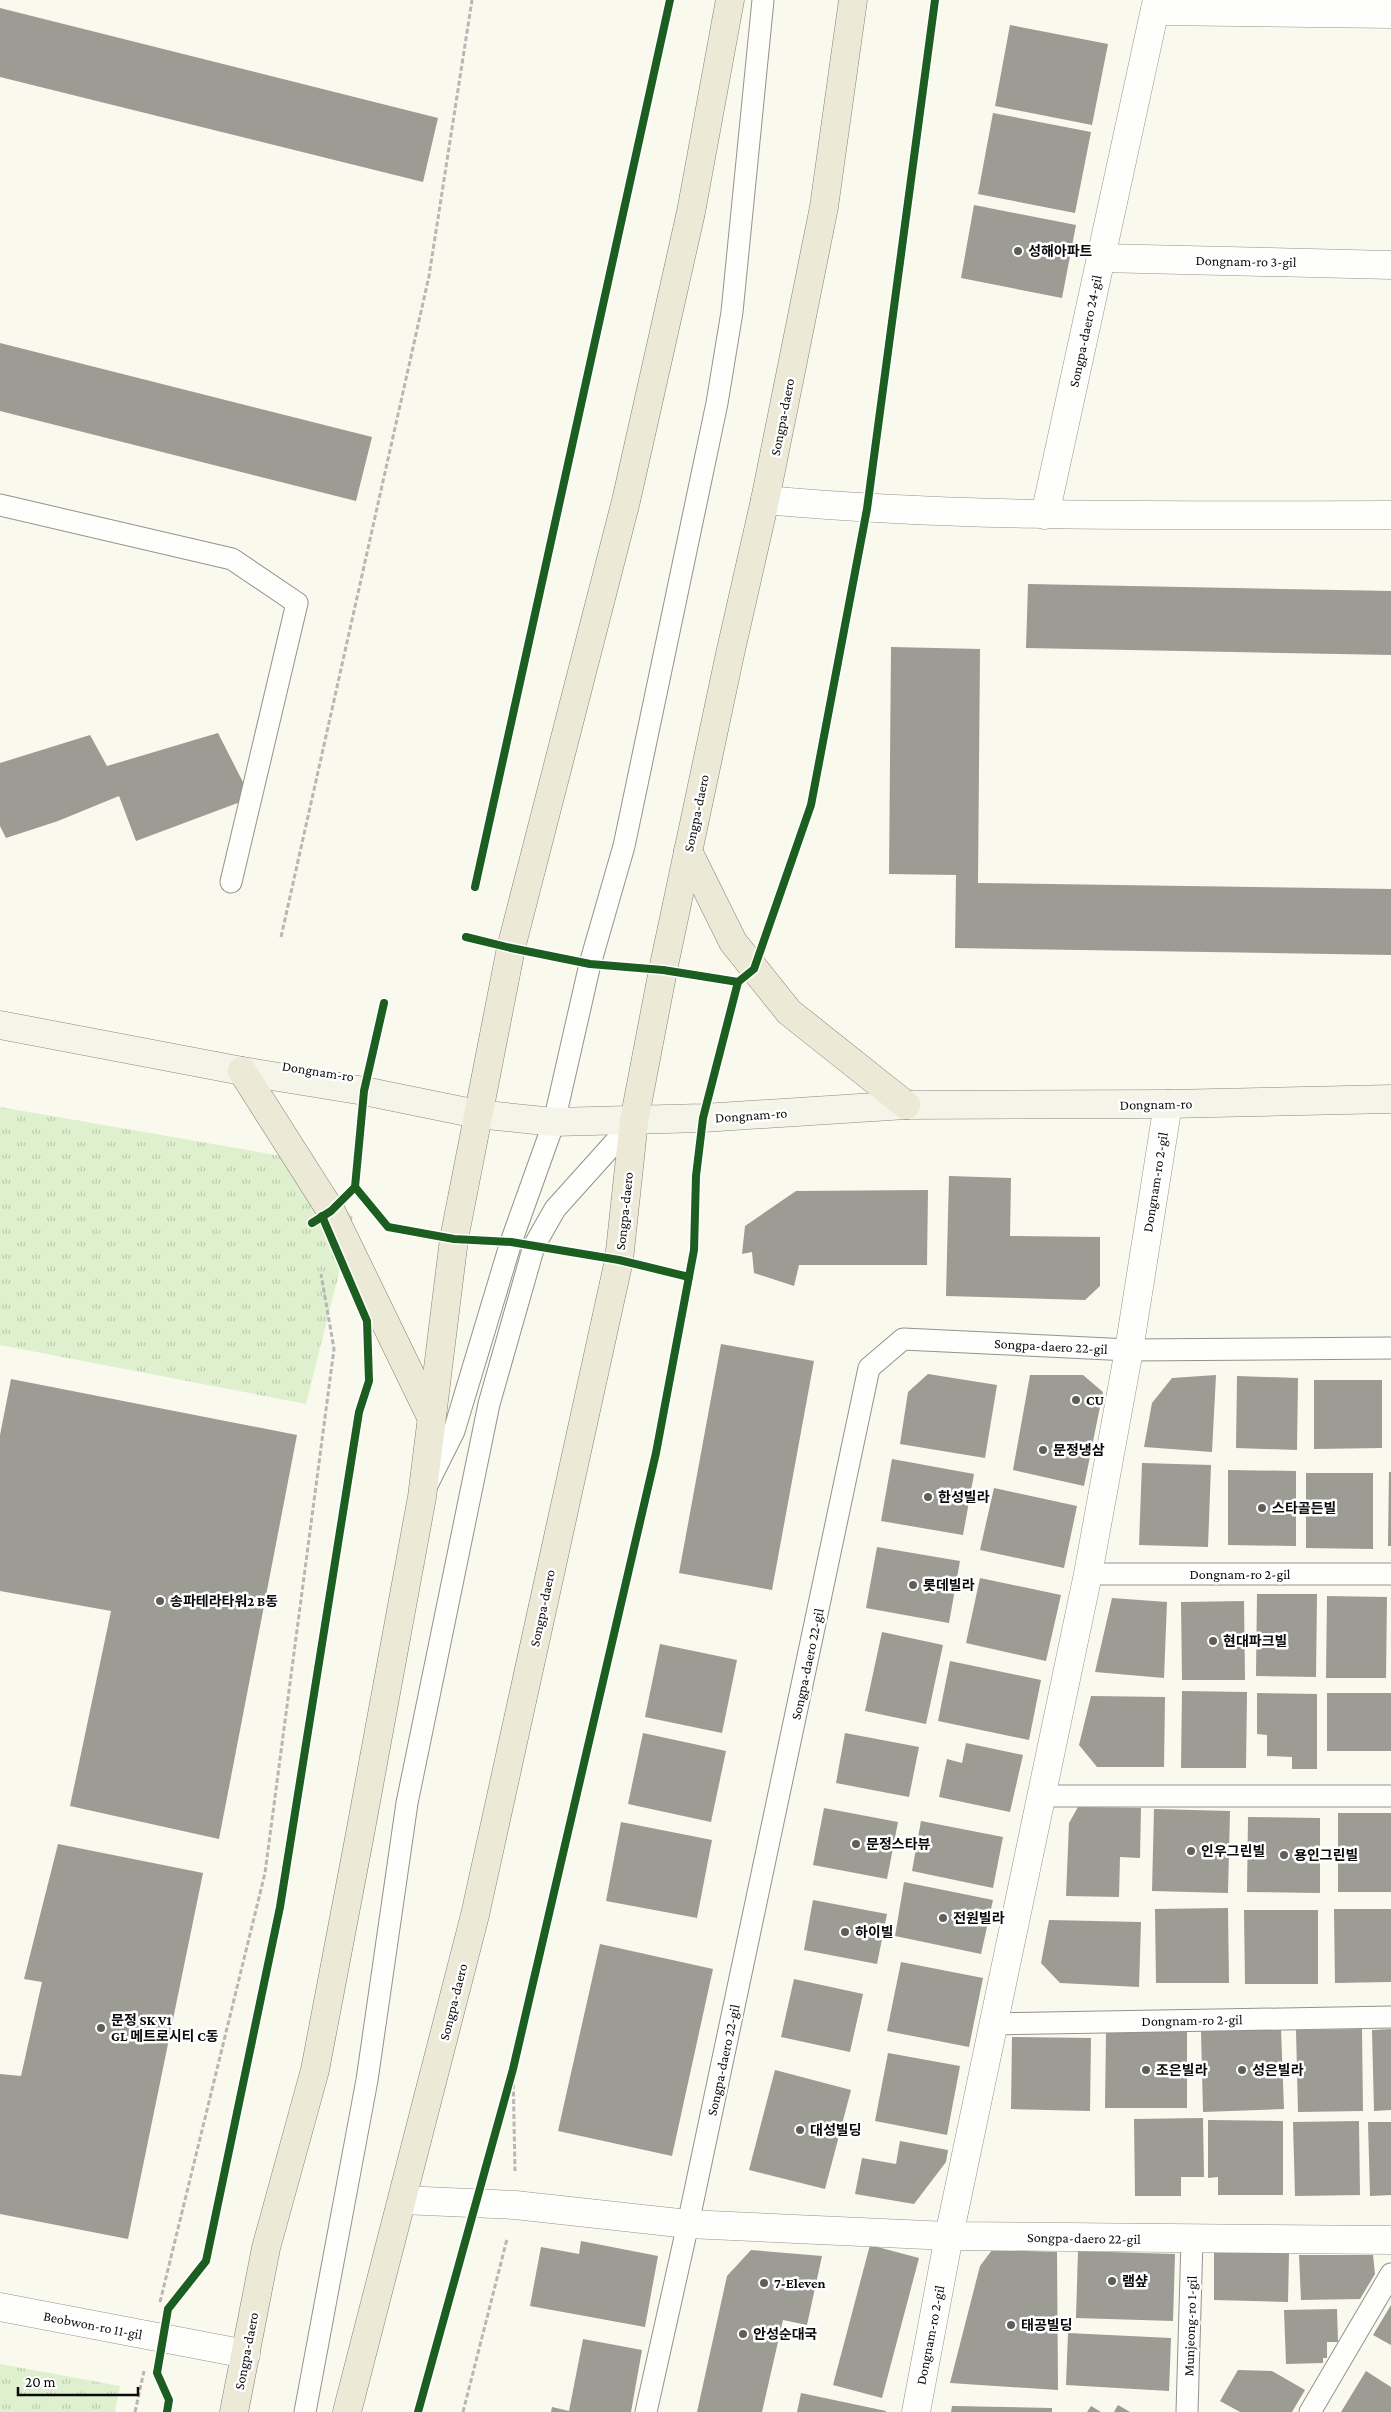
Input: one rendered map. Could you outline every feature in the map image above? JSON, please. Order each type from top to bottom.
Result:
[{"type":"main road","name":"Songpa-daero","points":[[234,2412],[266,2248],[315,2070],[422,1497],[454,1240],[477,1114],[511,948],[626,501],[683,251],[730,0]]},
{"type":"main road","name":"Songpa-daero","points":[[347,2412],[475,1915],[619,1260],[634,1121],[688,851],[765,500],[824,207],[853,0]]},
{"type":"main road","points":[[688,851],[733,942],[789,1012],[906,1105]]},
{"type":"main road","name":"Dongnam-ro","points":[[0,1025],[242,1071],[364,1091],[477,1114],[554,1122],[634,1121],[906,1105],[1168,1104],[1391,1099]]},
{"type":"main road","points":[[242,1071],[331,1211],[431,1417]]},
{"type":"street","points":[[1156,5],[1391,14]]},
{"type":"street","name":"Songpa-daero 24-gil","points":[[1045,515],[1156,5]]},
{"type":"street","name":"Dongnam-ro 3-gil","points":[[1100,258],[1391,265]]},
{"type":"street","points":[[765,500],[868,509],[1045,515],[1391,515]]},
{"type":"street","name":"Dongnam-ro 2-gil","points":[[916,2412],[948,2236],[1088,1574],[1128,1350],[1168,1104]]},
{"type":"street","name":"Songpa-daero 22-gil","points":[[402,2200],[516,2204],[688,2224],[948,2236],[1192,2240],[1391,2240]]},
{"type":"street","name":"Beobwon-ro 11-gil","points":[[0,2307],[246,2354]]},
{"type":"lane","points":[[422,1497],[454,1431],[511,1242],[554,1122],[590,964],[624,846],[717,403],[732,312],[763,0]]},
{"type":"lane","points":[[0,505],[232,559],[297,603],[232,882]]},
{"type":"lane","points":[[305,2412],[367,2080],[407,1803],[488,1404],[534,1246],[555,1209],[634,1121]]},
{"type":"lane","name":"Songpa-daero 22-gil","points":[[646,2412],[688,2224],[869,1368],[903,1339],[1128,1350]]},
{"type":"lane","points":[[1128,1350],[1391,1348]]},
{"type":"lane","name":"Dongnam-ro 2-gil","points":[[1088,1574],[1391,1574]]},
{"type":"lane","points":[[1042,1796],[1391,1796]]},
{"type":"lane","name":"Dongnam-ro 2-gil","points":[[993,2024],[1391,2017]]},
{"type":"lane","name":"Munjeong-ro 1-gil","points":[[1187,2412],[1192,2240]]},
{"type":"lane","points":[[1310,2412],[1391,2274]]},
{"type":"path","points":[[281,937],[429,276],[472,0]]},
{"type":"path","points":[[135,2412],[265,1873],[334,1349],[320,1271]]},
{"type":"path","points":[[506,2098],[516,2060]]},
{"type":"green space","points":[[0,1107],[299,1159],[353,1217],[306,1404],[0,1345]]},
{"type":"green space","points":[[0,2364],[120,2386],[115,2412],[0,2412]]},
{"type":"building","points":[[0,8],[438,118],[423,182],[0,77]]},
{"type":"building","points":[[1010,25],[1108,44],[1092,125],[995,106]]},
{"type":"building","points":[[993,113],[1091,132],[1075,213],[978,194]]},
{"type":"building","name":"성해아파트","points":[[974,205],[1076,225],[1062,298],[961,278]]},
{"type":"building","points":[[0,343],[372,437],[356,501],[0,411]]},
{"type":"building","points":[[1028,584],[1391,591],[1391,655],[1026,648]]},
{"type":"building","points":[[891,647],[980,649],[978,883],[1391,889],[1391,955],[955,948],[956,875],[889,874]]},
{"type":"building","points":[[218,733],[251,798],[136,841],[119,796],[58,821],[6,838],[0,826],[0,763],[90,735],[107,766]]},
{"type":"building","points":[[949,1176],[1011,1178],[1010,1236],[1100,1237],[1100,1286],[1085,1300],[946,1296]]},
{"type":"building","points":[[928,1190],[927,1265],[799,1265],[794,1286],[754,1273],[752,1252],[742,1254],[745,1226],[796,1191]]},
{"type":"building","points":[[721,1344],[814,1361],[772,1590],[679,1573]]},
{"type":"building","points":[[928,1374],[997,1385],[985,1458],[900,1444],[908,1392]]},
{"type":"building","points":[[1030,1375],[1083,1375],[1103,1392],[1084,1486],[1013,1470]]},
{"type":"building","points":[[1216,1375],[1212,1452],[1144,1447],[1152,1403],[1172,1378]]},
{"type":"building","points":[[1237,1376],[1298,1378],[1297,1450],[1236,1448]]},
{"type":"building","name":"송파테라타워2 B동","points":[[11,1379],[297,1435],[219,1839],[70,1806],[111,1611],[0,1591],[0,1435]]},
{"type":"building","points":[[1314,1380],[1382,1380],[1382,1448],[1314,1449]]},
{"type":"building","name":"한성빌라","points":[[892,1459],[974,1474],[963,1535],[881,1521]]},
{"type":"building","points":[[1142,1463],[1211,1465],[1208,1547],[1139,1545]]},
{"type":"building","name":"스타골든빌","points":[[1228,1470],[1296,1471],[1296,1546],[1228,1545]]},
{"type":"building","points":[[1389,1472],[1391,1472],[1391,1546],[1388,1546]]},
{"type":"building","points":[[1306,1473],[1373,1473],[1373,1549],[1306,1548]]},
{"type":"building","points":[[994,1488],[1077,1506],[1064,1568],[980,1550]]},
{"type":"building","name":"롯데빌라","points":[[877,1547],[960,1561],[949,1623],[866,1608]]},
{"type":"building","points":[[980,1578],[1061,1595],[1046,1661],[966,1643]]},
{"type":"building","points":[[1257,1594],[1317,1594],[1316,1677],[1256,1676]]},
{"type":"building","points":[[1327,1596],[1387,1597],[1386,1678],[1326,1678]]},
{"type":"building","points":[[1112,1598],[1167,1602],[1164,1678],[1095,1672]]},
{"type":"building","name":"현대파크빌","points":[[1244,1601],[1245,1680],[1182,1680],[1181,1602]]},
{"type":"building","points":[[882,1632],[943,1645],[926,1724],[865,1711]]},
{"type":"building","points":[[660,1644],[737,1660],[722,1733],[645,1717]]},
{"type":"building","points":[[950,1661],[1041,1680],[1029,1740],[938,1721]]},
{"type":"building","points":[[1182,1691],[1247,1692],[1246,1768],[1181,1768]]},
{"type":"building","points":[[1257,1693],[1317,1694],[1317,1769],[1292,1769],[1292,1757],[1267,1756],[1267,1735],[1257,1734]]},
{"type":"building","points":[[1327,1693],[1391,1693],[1391,1751],[1327,1751]]},
{"type":"building","points":[[1091,1696],[1165,1697],[1164,1767],[1097,1767],[1079,1745]]},
{"type":"building","points":[[643,1733],[726,1751],[711,1822],[628,1804]]},
{"type":"building","points":[[845,1733],[919,1747],[909,1797],[836,1783]]},
{"type":"building","points":[[966,1743],[1023,1755],[1010,1812],[939,1797],[947,1759],[962,1763]]},
{"type":"building","points":[[1078,1807],[1141,1808],[1140,1858],[1120,1857],[1119,1897],[1066,1896],[1069,1823]]},
{"type":"building","name":"문정스타뷰","points":[[824,1808],[898,1822],[887,1879],[813,1865]]},
{"type":"building","name":"인우그린빌","points":[[1154,1809],[1230,1811],[1228,1893],[1152,1891]]},
{"type":"building","points":[[1338,1813],[1391,1813],[1391,1892],[1338,1892]]},
{"type":"building","name":"용인그린빌","points":[[1248,1817],[1320,1818],[1320,1893],[1247,1892]]},
{"type":"building","points":[[921,1821],[1003,1837],[993,1888],[912,1871]]},
{"type":"building","points":[[621,1822],[712,1840],[697,1918],[606,1901]]},
{"type":"building","name":"문정 SK V1 GL 메트로시티 C동","points":[[58,1844],[203,1873],[128,2239],[0,2214],[0,2074],[21,2076],[42,1982],[24,1979]]},
{"type":"building","name":"전원빌라","points":[[904,1882],[993,1900],[981,1954],[895,1936]]},
{"type":"building","name":"하이빌","points":[[813,1900],[887,1914],[877,1964],[804,1950]]},
{"type":"building","points":[[1228,1908],[1229,1983],[1156,1983],[1155,1909]]},
{"type":"building","points":[[1334,1909],[1391,1909],[1391,1982],[1335,1983]]},
{"type":"building","points":[[1244,1910],[1318,1910],[1318,1984],[1245,1984]]},
{"type":"building","points":[[1049,1920],[1141,1922],[1139,1987],[1060,1983],[1041,1963]]},
{"type":"building","points":[[600,1944],[713,1969],[672,2156],[558,2131]]},
{"type":"building","points":[[901,1962],[983,1978],[969,2047],[887,2031]]},
{"type":"building","points":[[794,1979],[863,1994],[850,2052],[781,2037]]},
{"type":"building","name":"성은빌라","points":[[1281,2029],[1284,2109],[1203,2112],[1201,2031]]},
{"type":"building","points":[[1362,2029],[1363,2111],[1298,2112],[1296,2030]]},
{"type":"building","points":[[1391,2029],[1391,2110],[1374,2111],[1372,2030]]},
{"type":"building","name":"조은빌라","points":[[1106,2032],[1187,2032],[1187,2108],[1105,2108]]},
{"type":"building","points":[[1012,2037],[1091,2038],[1090,2111],[1011,2109]]},
{"type":"building","points":[[888,2053],[960,2066],[947,2135],[875,2121]]},
{"type":"building","name":"대성빌딩","points":[[775,2070],[851,2090],[825,2189],[749,2170]]},
{"type":"building","points":[[1203,2118],[1204,2177],[1181,2177],[1181,2196],[1135,2196],[1134,2119]]},
{"type":"building","points":[[1208,2120],[1283,2121],[1283,2195],[1218,2195],[1218,2177],[1208,2178]]},
{"type":"building","points":[[1359,2121],[1360,2195],[1295,2196],[1293,2122]]},
{"type":"building","points":[[1368,2122],[1391,2122],[1391,2195],[1370,2196]]},
{"type":"building","points":[[900,2141],[948,2150],[946,2162],[914,2204],[855,2194],[862,2158],[896,2164]]},
{"type":"building","points":[[581,2241],[658,2256],[645,2327],[530,2306],[541,2247],[579,2254]]},
{"type":"building","points":[[870,2245],[919,2258],[882,2398],[833,2385]]},
{"type":"building","points":[[751,2250],[822,2256],[807,2325],[783,2320],[762,2412],[697,2412],[727,2276]]},
{"type":"building","name":"태공빌딩","points":[[992,2250],[1057,2252],[1058,2390],[950,2383],[980,2266]]},
{"type":"building","points":[[1078,2251],[1175,2254],[1173,2321],[1076,2318]]},
{"type":"building","points":[[1214,2252],[1289,2253],[1288,2302],[1214,2300]]},
{"type":"building","points":[[1299,2255],[1373,2255],[1375,2274],[1360,2299],[1301,2300]]},
{"type":"building","points":[[1391,2305],[1391,2345],[1373,2335]]},
{"type":"building","points":[[1337,2309],[1338,2342],[1327,2342],[1327,2358],[1323,2358],[1323,2363],[1286,2364],[1284,2310]]},
{"type":"building","points":[[1068,2333],[1171,2338],[1169,2391],[1066,2385]]},
{"type":"building","points":[[583,2339],[642,2350],[631,2412],[551,2412],[552,2407],[569,2411]]},
{"type":"building","points":[[1238,2370],[1272,2371],[1305,2390],[1292,2412],[1240,2412],[1220,2401]]},
{"type":"building","points":[[1366,2371],[1391,2387],[1391,2412],[1341,2412]]},
{"type":"building","points":[[801,2393],[886,2411],[886,2412],[797,2412]]},
{"type":"building","points":[[1118,2405],[1130,2412],[1114,2412]]},
{"type":"building","points":[[952,2406],[1052,2408],[1052,2412],[951,2412]]},
{"type":"building","points":[[1091,2406],[1101,2412],[1087,2412]]},
{"type":"cycle path","points":[[475,887],[670,0]]},
{"type":"cycle path","points":[[418,2412],[513,2069],[656,1453],[694,1250],[696,1176],[703,1118],[738,982],[754,969],[811,805],[867,509],[935,0]]},
{"type":"cycle path","points":[[466,937],[590,964],[663,970],[738,982]]},
{"type":"cycle path","points":[[312,1223],[331,1211],[355,1187],[364,1091],[384,1003]]},
{"type":"cycle path","points":[[355,1187],[388,1227],[454,1239],[511,1242],[619,1260],[689,1277]]},
{"type":"cycle path","points":[[167,2412],[169,2400],[157,2373],[168,2309],[206,2261],[280,1907],[359,1412],[369,1381],[367,1321],[322,1216]]},
{"type":"place","name":"성해아파트","points":[[1018,251]]},
{"type":"place","name":"CU","points":[[1076,1400]]},
{"type":"place","name":"문정냉삼","points":[[1043,1450]]},
{"type":"place","name":"한성빌라","points":[[928,1497]]},
{"type":"place","name":"스타골든빌","points":[[1262,1508]]},
{"type":"place","name":"롯데빌라","points":[[913,1585]]},
{"type":"place","name":"송파테라타워2 B동","points":[[160,1601]]},
{"type":"place","name":"현대파크빌","points":[[1213,1641]]},
{"type":"place","name":"문정스타뷰","points":[[856,1844]]},
{"type":"place","name":"인우그린빌","points":[[1191,1851]]},
{"type":"place","name":"용인그린빌","points":[[1284,1855]]},
{"type":"place","name":"전원빌라","points":[[943,1918]]},
{"type":"place","name":"하이빌","points":[[845,1932]]},
{"type":"place","name":"문정 SK V1 GL 메트로시티 C동","points":[[101,2028]]},
{"type":"place","name":"조은빌라","points":[[1146,2070]]},
{"type":"place","name":"성은빌라","points":[[1242,2070]]},
{"type":"place","name":"대성빌딩","points":[[800,2130]]},
{"type":"place","name":"램샾","points":[[1112,2281]]},
{"type":"place","name":"7-Eleven","points":[[764,2283]]},
{"type":"place","name":"태공빌딩","points":[[1011,2325]]},
{"type":"place","name":"안성순대국","points":[[743,2334]]}]
